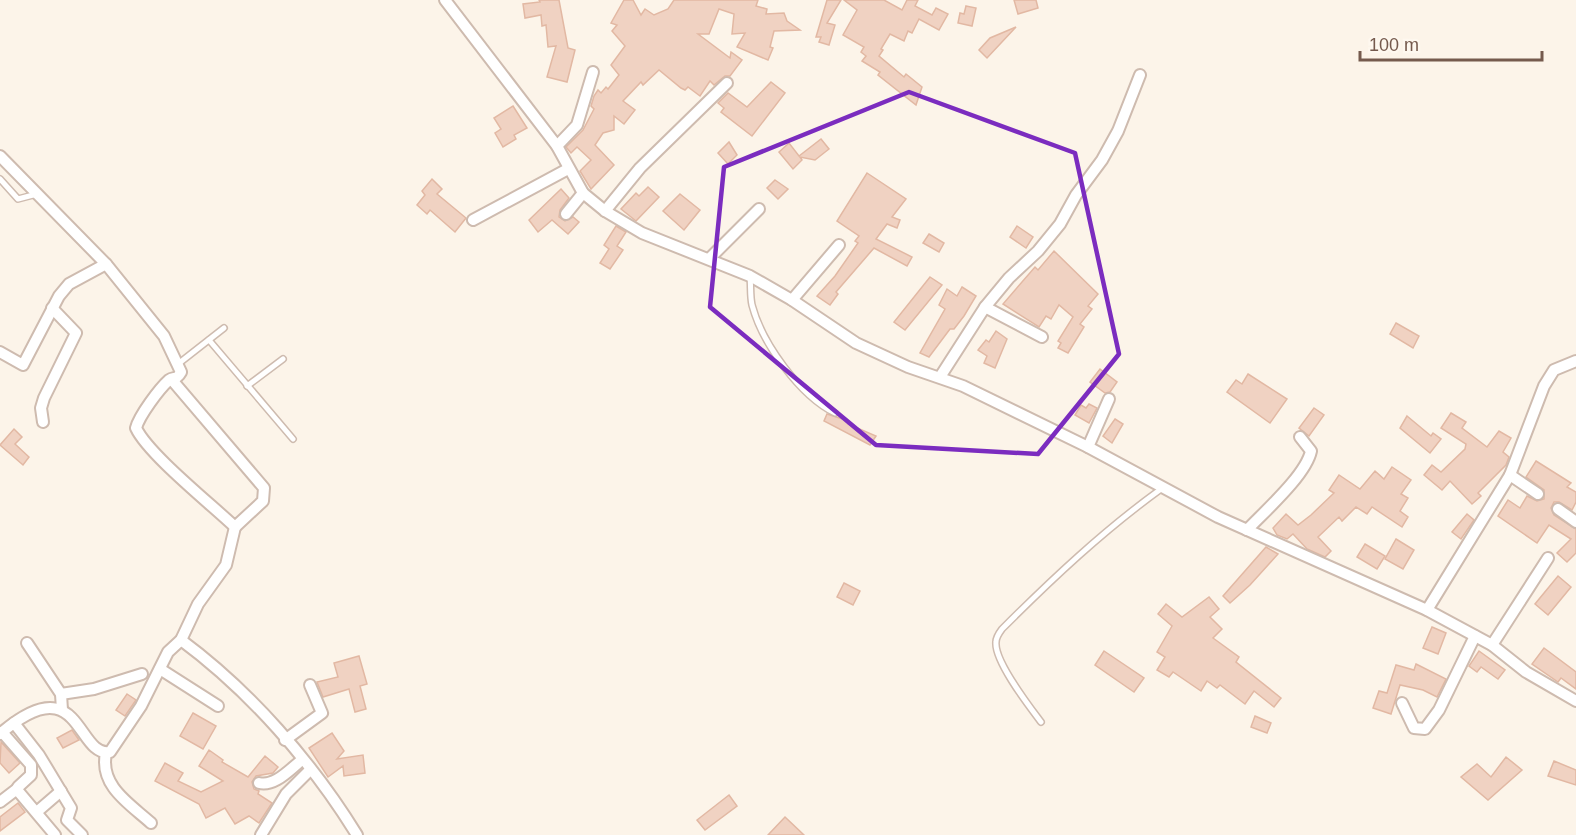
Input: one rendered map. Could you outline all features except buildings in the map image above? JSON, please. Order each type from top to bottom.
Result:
[{"type":"street","points":[[445,0],[557,146],[583,193],[605,211],[642,233],[710,258],[750,276],[792,300],[856,344],[908,367],[940,377],[1088,447],[1161,489],[1427,610],[1492,645],[1526,672],[1576,701]]},
{"type":"street","points":[[557,146],[577,125],[593,72]]},
{"type":"street","points":[[940,377],[985,307],[1060,224],[1118,131],[1140,75]]},
{"type":"street","points":[[605,211],[640,168],[727,82]]},
{"type":"street","points":[[0,156],[106,264],[164,336],[181,372],[168,381],[141,415],[136,428],[145,442],[235,527]]},
{"type":"street","points":[[473,220],[568,169]]},
{"type":"street","points":[[566,214],[583,193]]},
{"type":"street","points":[[710,258],[759,209]]},
{"type":"street","points":[[792,300],[839,245]]},
{"type":"street","points":[[0,352],[23,365],[51,308],[69,285],[106,264]]},
{"type":"street","points":[[985,307],[1042,338]]},
{"type":"street","points":[[44,422],[41,408],[44,398],[76,333],[51,308]]},
{"type":"street","points":[[1427,610],[1510,475],[1544,386],[1554,370],[1576,362]]},
{"type":"street","points":[[151,823],[111,785],[104,762],[106,753],[112,749],[141,706],[168,652],[181,640],[198,604],[226,565],[235,527],[263,501],[264,488],[172,380]]},
{"type":"street","points":[[1088,447],[1109,399]]},
{"type":"street","points":[[1247,530],[1300,472],[1309,457],[1311,451],[1300,436]]},
{"type":"street","points":[[1510,475],[1538,495]]},
{"type":"street","points":[[1558,509],[1576,522]]},
{"type":"street","points":[[1492,645],[1548,558]]},
{"type":"street","points":[[1402,704],[1414,728],[1425,729],[1439,710],[1476,636]]},
{"type":"street","points":[[181,640],[242,691],[310,770],[357,835]]},
{"type":"street","points":[[27,644],[61,694],[62,710]]},
{"type":"street","points":[[160,669],[218,706]]},
{"type":"street","points":[[61,694],[94,689],[142,674]]},
{"type":"street","points":[[285,740],[322,713],[310,685]]},
{"type":"street","points":[[1,799],[18,789],[31,774],[31,765],[1,733],[33,710],[49,707],[62,710],[91,742],[106,753]]},
{"type":"street","points":[[14,723],[39,755],[71,808],[67,820],[82,835]]},
{"type":"street","points":[[259,783],[267,785],[274,782],[302,760]]},
{"type":"street","points":[[261,835],[286,794],[310,770]]},
{"type":"street","points":[[18,789],[55,835]]},
{"type":"street","points":[[39,810],[61,791]]},
{"type":"lane","points":[[0,179],[18,199],[36,194]]},
{"type":"lane","points":[[750,276],[754,310],[781,362],[820,406],[835,413]]},
{"type":"lane","points":[[178,364],[224,328]]},
{"type":"lane","points":[[209,340],[293,440]]},
{"type":"lane","points":[[247,386],[284,359]]},
{"type":"lane","points":[[1041,722],[1003,663],[996,646],[996,639],[1002,629],[1056,575],[1114,523],[1161,489]]},
{"type":"highlighted area","points":[[909,92],[1075,153],[1119,354],[1038,454],[876,445],[710,307],[724,167]]}]
